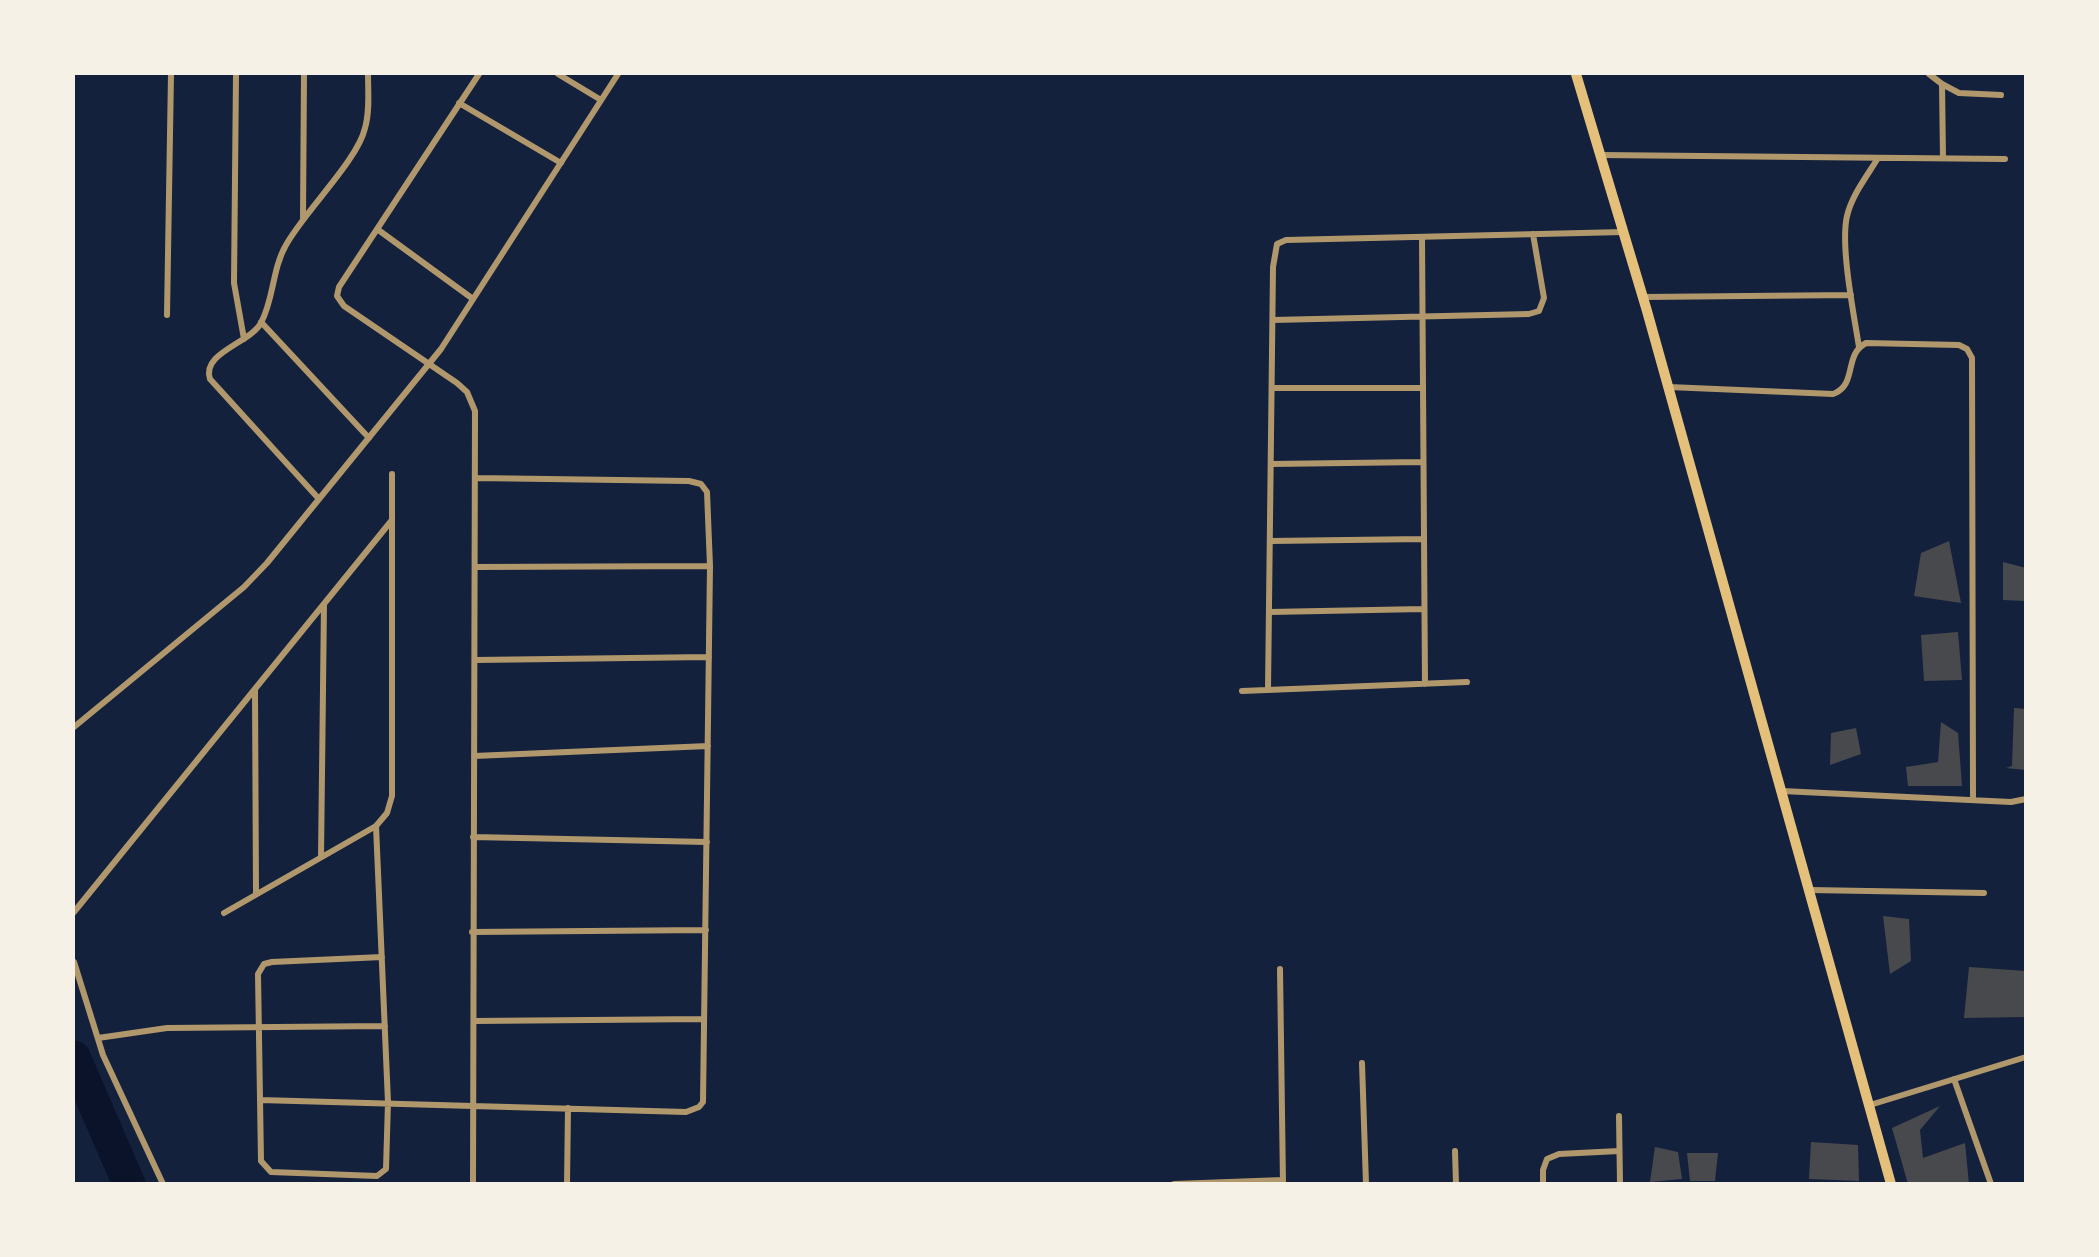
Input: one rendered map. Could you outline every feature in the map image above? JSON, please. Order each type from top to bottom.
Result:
[{"type":"main road","points":[[1576,74],[1669,387],[1891,1184]]},
{"type":"street","points":[[167,315],[171,74]]},
{"type":"street","points":[[236,74],[234,283],[244,339]]},
{"type":"street","points":[[303,219],[304,74]]},
{"type":"street","points":[[319,499],[210,379],[208,371],[211,361],[244,339],[261,322],[276,268],[285,246],[351,156],[365,130],[368,74]]},
{"type":"street","points":[[473,1184],[472,932],[476,422],[473,402],[467,392],[430,363],[344,306],[337,296],[339,287],[479,74]]},
{"type":"street","points":[[558,74],[601,100]]},
{"type":"street","points":[[74,727],[244,587],[319,499],[430,363],[618,74]]},
{"type":"street","points":[[1929,74],[1959,93],[2001,95]]},
{"type":"street","points":[[1942,84],[1943,158]]},
{"type":"street","points":[[459,103],[561,163]]},
{"type":"street","points":[[1600,155],[2005,159]]},
{"type":"street","points":[[1859,347],[1851,295],[1846,218],[1851,203],[1878,158]]},
{"type":"street","points":[[377,229],[473,299]]},
{"type":"street","points":[[1268,690],[1273,267],[1278,244],[1286,240],[1624,232]]},
{"type":"street","points":[[1273,320],[1529,314],[1539,311],[1544,298],[1533,234]]},
{"type":"street","points":[[1422,237],[1425,684]]},
{"type":"street","points":[[1643,297],[1851,295]]},
{"type":"street","points":[[261,322],[369,438]]},
{"type":"street","points":[[1669,387],[1833,394],[1841,391],[1848,382],[1853,355],[1859,347],[1866,343],[1959,345],[1967,349],[1972,358],[1973,800]]},
{"type":"street","points":[[1272,388],[1423,388]]},
{"type":"street","points":[[1271,464],[1423,462]]},
{"type":"street","points":[[224,913],[376,826],[387,813],[392,796],[392,474]]},
{"type":"street","points":[[260,1100],[686,1112],[699,1107],[704,1094],[710,566],[707,492],[701,484],[689,481],[476,478]]},
{"type":"street","points":[[74,912],[392,520]]},
{"type":"street","points":[[1271,541],[1423,539]]},
{"type":"street","points":[[476,567],[710,566]]},
{"type":"street","points":[[321,857],[324,604]]},
{"type":"street","points":[[1270,612],[1423,609]]},
{"type":"street","points":[[475,660],[709,657]]},
{"type":"street","points":[[1242,691],[1467,682]]},
{"type":"street","points":[[255,689],[256,894]]},
{"type":"street","points":[[474,756],[708,746]]},
{"type":"street","points":[[1782,791],[2011,802],[2025,799]]},
{"type":"street","points":[[376,826],[382,957],[388,1102],[386,1169],[377,1176],[271,1172],[261,1161],[258,974],[264,964],[382,957]]},
{"type":"street","points":[[473,837],[707,842]]},
{"type":"street","points":[[1810,890],[1984,893]]},
{"type":"street","points":[[472,932],[706,930]]},
{"type":"street","points":[[74,962],[98,1038],[163,1184]]},
{"type":"street","points":[[1174,1184],[1283,1182],[1280,969]]},
{"type":"street","points":[[474,1021],[704,1019]]},
{"type":"street","points":[[98,1038],[168,1028],[385,1026]]},
{"type":"street","points":[[1870,1105],[2025,1057]]},
{"type":"street","points":[[1362,1063],[1366,1184]]},
{"type":"street","points":[[1954,1079],[1991,1184]]},
{"type":"street","points":[[567,1184],[568,1108]]},
{"type":"street","points":[[1618,1116],[1620,1184]]},
{"type":"street","points":[[1455,1151],[1456,1184]]},
{"type":"street","points":[[1543,1184],[1543,1170],[1547,1159],[1559,1154],[1619,1151]]},
{"type":"building","points":[[1949,541],[1961,603],[1914,596],[1921,553]]},
{"type":"building","points":[[2003,562],[2026,568],[2026,601],[2003,600]]},
{"type":"building","points":[[1958,632],[1962,680],[1924,681],[1921,635]]},
{"type":"building","points":[[2014,708],[2026,709],[2026,770],[2006,768],[2012,766]]},
{"type":"building","points":[[1941,722],[1958,733],[1962,786],[1908,786],[1906,767],[1938,762]]},
{"type":"building","points":[[1856,728],[1861,754],[1830,765],[1831,733]]},
{"type":"building","points":[[1883,916],[1909,919],[1911,961],[1890,974]]},
{"type":"building","points":[[1969,967],[2026,971],[2026,1017],[1964,1018]]},
{"type":"building","points":[[1940,1106],[1920,1130],[1923,1158],[1965,1143],[1969,1184],[1908,1184],[1892,1128]]},
{"type":"building","points":[[1811,1142],[1858,1145],[1859,1181],[1809,1179]]},
{"type":"building","points":[[1655,1147],[1678,1152],[1682,1179],[1650,1182]]},
{"type":"building","points":[[1687,1153],[1718,1153],[1715,1181],[1690,1181]]},
{"type":"waterway","points":[[74,1057],[129,1184]]}]
